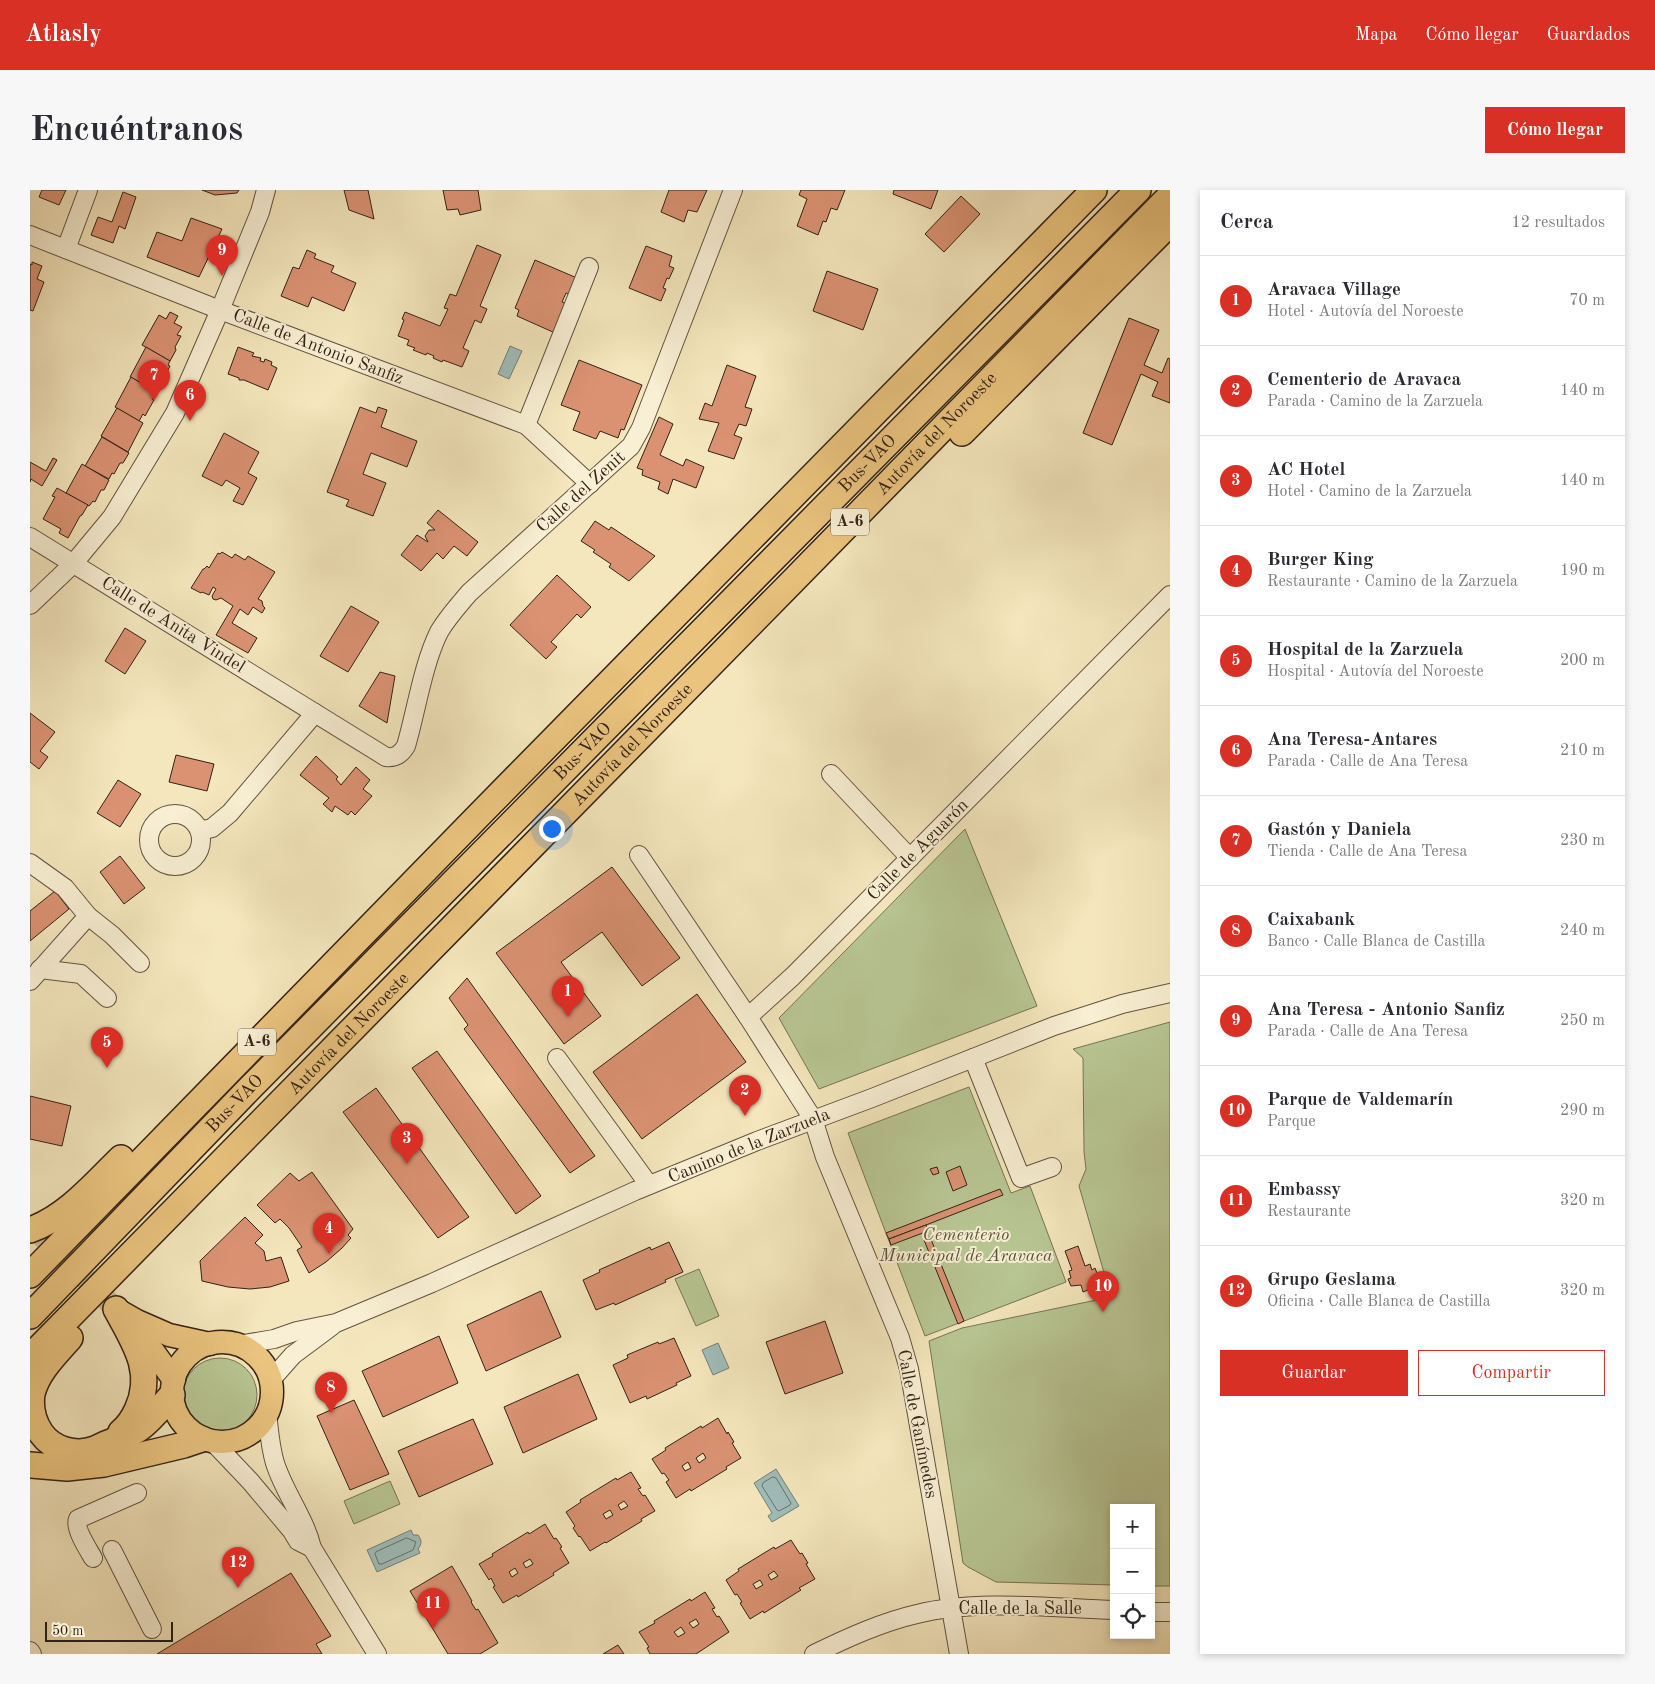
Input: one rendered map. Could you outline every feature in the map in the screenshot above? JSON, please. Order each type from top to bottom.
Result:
[{"type":"highway","points":[[974,311],[986,283],[1075,190]]},
{"type":"highway","name":"A-6","points":[[30,1275],[1094,190]]},
{"type":"highway","name":"Bus-VAO","points":[[30,1316],[251,1087],[1138,190]]},
{"type":"highway","name":"Autovía del Noroeste","points":[[30,1357],[1170,196]]},
{"type":"highway","points":[[530,848],[608,790],[1170,223]]},
{"type":"highway","points":[[30,1230],[58,1216],[86,1192],[284,996],[484,810]]},
{"type":"highway","points":[[173,1388],[151,1418],[139,1429],[95,1449],[74,1452],[64,1450],[44,1437],[32,1417],[30,1405],[32,1393],[48,1364],[282,1121],[320,1079],[347,1036]]},
{"type":"highway","points":[[110,1442],[126,1428],[133,1418],[144,1391],[143,1366],[138,1351],[116,1309]]},
{"type":"highway","points":[[30,1466],[67,1468],[104,1464],[207,1440]]},
{"type":"main road","points":[[116,1309],[137,1321],[169,1335],[210,1344],[229,1343],[238,1345],[259,1359],[267,1371],[270,1381],[271,1403],[260,1424],[239,1440],[225,1442],[207,1440],[184,1426],[174,1406],[173,1388],[179,1368],[187,1357],[198,1349],[210,1344]]},
{"type":"main road","points":[[116,1309],[153,1351],[173,1388]]},
{"type":"street","points":[[66,248],[88,190]]},
{"type":"street","points":[[30,605],[73,564],[112,517],[175,412],[220,310],[260,212],[266,190]]},
{"type":"street","name":"Calle del Zenit","points":[[386,757],[400,755],[406,746],[430,654],[439,632],[453,612],[469,593],[631,446],[642,428],[733,190]]},
{"type":"street","name":"Calle de Antonio Sanfiz","points":[[30,235],[220,310],[526,426],[590,484]]},
{"type":"street","points":[[526,426],[589,267]]},
{"type":"street","name":"Calle de Anita Vindel","points":[[30,537],[386,757]]},
{"type":"street","name":"Calle de Aguarón","points":[[748,1017],[793,976],[1170,594]]},
{"type":"street","points":[[200,831],[212,828],[230,813],[315,713]]},
{"type":"street","points":[[831,774],[910,858]]},
{"type":"street","points":[[639,855],[814,1119]]},
{"type":"street","points":[[30,862],[65,888],[88,916],[112,935],[140,963]]},
{"type":"street","points":[[40,969],[88,916]]},
{"type":"street","points":[[40,969],[81,974],[107,998]]},
{"type":"street","name":"Camino de la Zarzuela","points":[[238,1345],[274,1339],[296,1331],[336,1323],[432,1283],[649,1185],[814,1119],[1054,1026],[1122,1004],[1170,993]]},
{"type":"street","points":[[558,1058],[649,1185]]},
{"type":"street","points":[[973,1058],[1021,1178],[1052,1167]]},
{"type":"street","name":"Calle de Ganímedes","points":[[814,1119],[825,1157],[900,1338],[909,1369],[959,1654]]},
{"type":"street","name":"Camino de la Zarzuela","points":[[270,1381],[293,1355],[336,1323]]},
{"type":"street","points":[[267,1413],[275,1463],[309,1536],[312,1548],[377,1654]]},
{"type":"street","points":[[207,1440],[256,1488],[292,1531],[298,1541],[312,1548]]},
{"type":"street","points":[[93,1558],[76,1523],[78,1519],[137,1493]]},
{"type":"street","points":[[112,1550],[152,1629]]},
{"type":"street","name":"Calle de la Salle","points":[[814,1654],[852,1636],[886,1624],[917,1614],[950,1609],[984,1606],[1110,1610]]},
{"type":"street","points":[[1155,1612],[1170,1612]]},
{"type":"green space","points":[[965,829],[1037,1006],[819,1089],[779,1018]]},
{"type":"green space","points":[[1170,1022],[1170,1586],[1155,1586],[1155,1504],[1110,1504],[1110,1585],[996,1582],[963,1563],[929,1341],[962,1328],[1111,1297],[1079,1186],[1086,1169],[1084,1152],[1083,1058],[1073,1049]]},
{"type":"green space","name":"Cementerio Municipal de Aravaca","points":[[969,1087],[1011,1193],[1030,1186],[1066,1282],[925,1336],[848,1133]]},
{"type":"green space","points":[[699,1269],[719,1316],[696,1326],[675,1279]]},
{"type":"green space","points":[[220,1358],[241,1364],[251,1374],[257,1395],[251,1416],[241,1426],[220,1432],[199,1426],[189,1416],[183,1395],[189,1374],[199,1364]]},
{"type":"green space","points":[[390,1481],[400,1504],[354,1524],[344,1501]]},
{"type":"water","points":[[510,346],[522,351],[509,379],[498,374]]},
{"type":"water","points":[[718,1343],[729,1368],[713,1375],[702,1350]]},
{"type":"water","points":[[776,1469],[799,1506],[772,1522],[768,1516],[772,1513],[754,1483]]},
{"type":"water","points":[[411,1530],[413,1535],[418,1535],[420,1539],[421,1544],[418,1549],[420,1553],[377,1572],[367,1550]]},
{"type":"building","points":[[42,190],[66,190],[59,205],[39,197]]},
{"type":"building","points":[[202,190],[239,190],[237,193],[215,195]]},
{"type":"building","points":[[344,190],[368,190],[374,219],[349,210]]},
{"type":"building","points":[[443,190],[478,190],[481,210],[460,215],[458,209],[447,210]]},
{"type":"building","points":[[669,190],[707,190],[697,212],[688,210],[684,222],[661,212]]},
{"type":"building","points":[[801,190],[845,190],[837,210],[831,208],[826,222],[823,221],[818,235],[797,226],[807,199],[799,195]]},
{"type":"building","points":[[894,190],[938,190],[931,209],[893,194]]},
{"type":"building","points":[[123,192],[136,197],[125,229],[119,226],[113,243],[91,235],[98,217],[112,222]]},
{"type":"building","points":[[961,196],[980,214],[944,252],[925,234]]},
{"type":"building","points":[[191,218],[222,229],[199,277],[147,257],[157,232],[182,241]]},
{"type":"building","points":[[477,245],[501,255],[480,306],[487,309],[481,323],[475,320],[463,348],[469,351],[462,367],[443,360],[442,362],[427,353],[426,355],[413,350],[415,348],[407,345],[409,340],[398,336],[405,312],[440,326],[448,309],[444,308],[450,294],[456,296]]},
{"type":"building","points":[[646,246],[672,256],[669,266],[674,268],[663,288],[666,289],[661,301],[629,288]]},
{"type":"building","points":[[307,250],[316,254],[314,258],[334,266],[331,272],[356,283],[344,311],[312,297],[308,307],[281,296],[293,267],[299,269]]},
{"type":"building","points":[[535,260],[577,278],[570,295],[566,293],[562,302],[567,304],[555,333],[517,316],[519,310],[515,308]]},
{"type":"building","points":[[32,262],[42,266],[37,279],[44,282],[33,311],[30,310],[30,264],[32,265]]},
{"type":"building","points":[[827,271],[878,289],[863,330],[813,311]]},
{"type":"building","points":[[170,312],[178,316],[174,323],[182,327],[177,335],[181,336],[170,361],[142,345],[159,315],[166,319]]},
{"type":"building","points":[[1129,318],[1159,330],[1144,365],[1162,373],[1168,358],[1170,359],[1170,403],[1152,396],[1158,382],[1141,374],[1112,445],[1083,433]]},
{"type":"building","points":[[146,347],[170,361],[168,365],[170,366],[158,392],[130,377]]},
{"type":"building","points":[[238,347],[254,353],[252,356],[261,358],[260,361],[264,362],[265,359],[272,362],[271,365],[277,368],[268,390],[228,374]]},
{"type":"building","points":[[579,360],[642,385],[624,430],[621,429],[618,438],[600,431],[596,439],[573,430],[580,412],[561,405]]},
{"type":"building","points":[[727,365],[756,376],[745,407],[752,409],[746,426],[739,424],[734,435],[742,438],[734,459],[708,451],[719,423],[699,419],[705,403],[712,406]]},
{"type":"building","points":[[131,377],[156,392],[152,399],[154,400],[145,416],[143,414],[139,421],[115,407]]},
{"type":"building","points":[[360,407],[376,413],[378,407],[387,410],[381,427],[417,441],[407,467],[371,453],[363,474],[386,483],[373,516],[346,506],[349,500],[327,492]]},
{"type":"building","points":[[117,408],[143,423],[128,452],[101,436]]},
{"type":"building","points":[[659,417],[673,424],[660,455],[683,466],[686,459],[704,467],[696,488],[673,479],[668,494],[658,489],[660,482],[642,475],[643,470],[637,468]]},
{"type":"building","points":[[224,433],[259,452],[248,473],[257,478],[243,505],[233,501],[240,488],[226,480],[222,486],[202,476]]},
{"type":"building","points":[[102,437],[129,453],[109,479],[85,466]]},
{"type":"building","points":[[53,458],[57,460],[42,486],[31,479],[30,482],[30,462],[46,471]]},
{"type":"building","points":[[82,464],[109,480],[95,502],[93,501],[89,506],[66,493]]},
{"type":"building","points":[[57,488],[88,505],[68,538],[59,533],[61,529],[43,519],[55,497],[52,496]]},
{"type":"building","points":[[438,510],[478,542],[467,556],[454,546],[443,559],[437,553],[421,571],[401,555],[417,535],[428,542],[425,536],[429,530],[435,530],[427,523]]},
{"type":"building","points":[[595,521],[609,530],[611,527],[655,556],[629,581],[609,567],[611,564],[593,552],[595,550],[581,541]]},
{"type":"building","points":[[222,552],[232,558],[235,554],[245,560],[248,556],[275,572],[258,599],[262,601],[265,608],[262,613],[253,607],[248,615],[240,609],[232,623],[257,638],[248,653],[216,635],[233,606],[221,598],[213,599],[212,596],[216,589],[213,587],[209,595],[191,588],[203,569],[207,566],[209,568],[218,553]]},
{"type":"building","points":[[557,575],[591,607],[581,618],[577,614],[551,642],[557,647],[546,659],[510,625]]},
{"type":"building","points":[[351,606],[379,622],[348,672],[320,656]]},
{"type":"building","points":[[125,628],[146,641],[125,674],[105,661]]},
{"type":"building","points":[[380,672],[395,676],[387,723],[359,706]]},
{"type":"building","points":[[30,713],[55,732],[40,751],[48,757],[39,769],[30,762]]},
{"type":"building","points":[[176,755],[214,764],[207,791],[169,782]]},
{"type":"building","points":[[316,756],[338,777],[336,779],[341,785],[356,767],[370,780],[363,789],[372,796],[355,815],[351,811],[348,815],[335,806],[332,812],[323,804],[329,798],[300,775]]},
{"type":"building","points":[[118,780],[141,794],[120,827],[97,813]]},
{"type":"building","points":[[120,856],[145,888],[124,904],[100,872]]},
{"type":"building","points":[[612,867],[680,958],[642,986],[602,932],[561,962],[601,1016],[564,1044],[496,953]]},
{"type":"building","points":[[55,891],[69,909],[30,941],[30,911]]},
{"type":"building","points":[[467,978],[595,1156],[570,1173],[464,1029],[468,1025],[449,998]]},
{"type":"building","points":[[697,994],[746,1062],[642,1139],[593,1072]]},
{"type":"building","points":[[437,1051],[541,1196],[516,1214],[412,1068]]},
{"type":"building","points":[[376,1088],[469,1217],[438,1238],[343,1112]]},
{"type":"building","points":[[30,1096],[71,1106],[62,1146],[30,1139]]},
{"type":"building","points":[[960,1166],[967,1185],[953,1191],[946,1172]]},
{"type":"building","points":[[937,1167],[939,1173],[933,1175],[930,1169]]},
{"type":"building","points":[[312,1172],[353,1229],[348,1235],[351,1238],[342,1248],[309,1273],[297,1250],[302,1247],[289,1228],[280,1219],[275,1223],[257,1205],[290,1173],[299,1181]]},
{"type":"building","points":[[1000,1189],[1003,1195],[926,1225],[889,1239],[886,1233]]},
{"type":"building","points":[[245,1217],[263,1235],[255,1243],[264,1251],[266,1261],[281,1257],[289,1281],[270,1287],[250,1289],[228,1287],[202,1281],[200,1261]]},
{"type":"building","points":[[926,1225],[928,1231],[891,1245],[889,1239]]},
{"type":"building","points":[[930,1237],[964,1321],[958,1324],[924,1240]]},
{"type":"building","points":[[669,1242],[683,1272],[665,1280],[666,1282],[615,1305],[614,1303],[596,1310],[583,1280],[600,1272],[599,1270],[650,1247],[651,1250]]},
{"type":"building","points":[[1078,1246],[1085,1266],[1090,1264],[1092,1270],[1095,1268],[1098,1276],[1090,1280],[1093,1288],[1083,1292],[1081,1285],[1071,1286],[1068,1279],[1071,1278],[1069,1271],[1072,1270],[1065,1251]]},
{"type":"building","points":[[541,1291],[561,1337],[486,1371],[467,1325]]},
{"type":"building","points":[[825,1321],[843,1373],[785,1394],[766,1342]]},
{"type":"building","points":[[439,1336],[458,1383],[383,1417],[362,1371]]},
{"type":"building","points":[[674,1338],[691,1376],[647,1399],[646,1396],[630,1403],[613,1365],[628,1358],[627,1355],[658,1342],[659,1344]]},
{"type":"building","points":[[578,1374],[597,1419],[523,1453],[504,1407]]},
{"type":"building","points":[[354,1400],[389,1474],[350,1490],[317,1416]]},
{"type":"building","points":[[718,1418],[734,1442],[732,1443],[741,1458],[726,1467],[727,1469],[676,1498],[666,1482],[669,1480],[664,1473],[662,1474],[652,1459],[666,1450],[665,1448],[701,1426],[702,1428]],"holes":[[[703,1453],[706,1458],[699,1463],[696,1458]],[[688,1462],[691,1468],[685,1471],[682,1466]]]},
{"type":"building","points":[[473,1419],[493,1464],[419,1497],[398,1451]]},
{"type":"building","points":[[631,1472],[641,1488],[638,1489],[643,1496],[645,1495],[655,1511],[641,1519],[642,1521],[590,1551],[573,1528],[575,1526],[566,1512],[581,1502],[580,1500],[616,1478],[617,1480]],"holes":[[[624,1501],[628,1506],[621,1510],[618,1505]],[[610,1510],[613,1515],[606,1519],[603,1514]]]},
{"type":"building","points":[[545,1524],[554,1539],[556,1538],[562,1547],[560,1548],[569,1563],[553,1573],[554,1575],[518,1597],[517,1595],[503,1603],[493,1587],[495,1586],[491,1578],[489,1580],[479,1564],[528,1532],[529,1534]],"holes":[[[530,1559],[533,1564],[526,1568],[523,1563]],[[515,1568],[518,1573],[512,1577],[509,1572]]]},
{"type":"building","points":[[791,1540],[800,1554],[802,1553],[815,1579],[764,1613],[763,1611],[750,1619],[740,1603],[742,1602],[737,1594],[735,1595],[726,1580],[739,1571],[738,1569],[774,1547],[775,1549]],"holes":[[[774,1571],[778,1576],[771,1580],[768,1575]],[[760,1580],[763,1585],[756,1589],[753,1584]]]},
{"type":"building","points":[[452,1566],[471,1602],[476,1610],[478,1609],[498,1643],[480,1654],[448,1654],[410,1591]]},
{"type":"building","points":[[291,1573],[331,1636],[316,1644],[322,1654],[157,1654]]},
{"type":"building","points":[[705,1592],[715,1608],[712,1609],[729,1632],[696,1654],[650,1654],[647,1648],[649,1647],[639,1632],[690,1599],[691,1601]],"holes":[[[696,1619],[699,1624],[693,1628],[689,1623]],[[681,1627],[685,1633],[678,1637],[674,1632]]]},
{"type":"building","points":[[618,1645],[624,1654],[603,1654]]},
{"type":"tunnel","points":[[30,1224],[116,1309]]},
{"type":"place","name":"Ana Teresa - Antonio Sanfiz","points":[[222,276]]},
{"type":"place","name":"Gastón y Daniela","points":[[154,401]]},
{"type":"place","name":"Ana Teresa-Antares","points":[[190,421]]},
{"type":"place","name":"Aravaca Village","points":[[568,1017]]},
{"type":"place","name":"Hospital de la Zarzuela","points":[[107,1068]]},
{"type":"place","name":"Cementerio de Aravaca","points":[[745,1116]]},
{"type":"place","name":"AC Hotel","points":[[407,1164]]},
{"type":"place","name":"Burger King","points":[[329,1254]]},
{"type":"place","name":"Parque de Valdemarín","points":[[1103,1312]]},
{"type":"place","name":"Caixabank","points":[[331,1413]]},
{"type":"place","name":"Grupo Geslama","points":[[238,1588]]},
{"type":"place","name":"Embassy","points":[[433,1629]]}]
